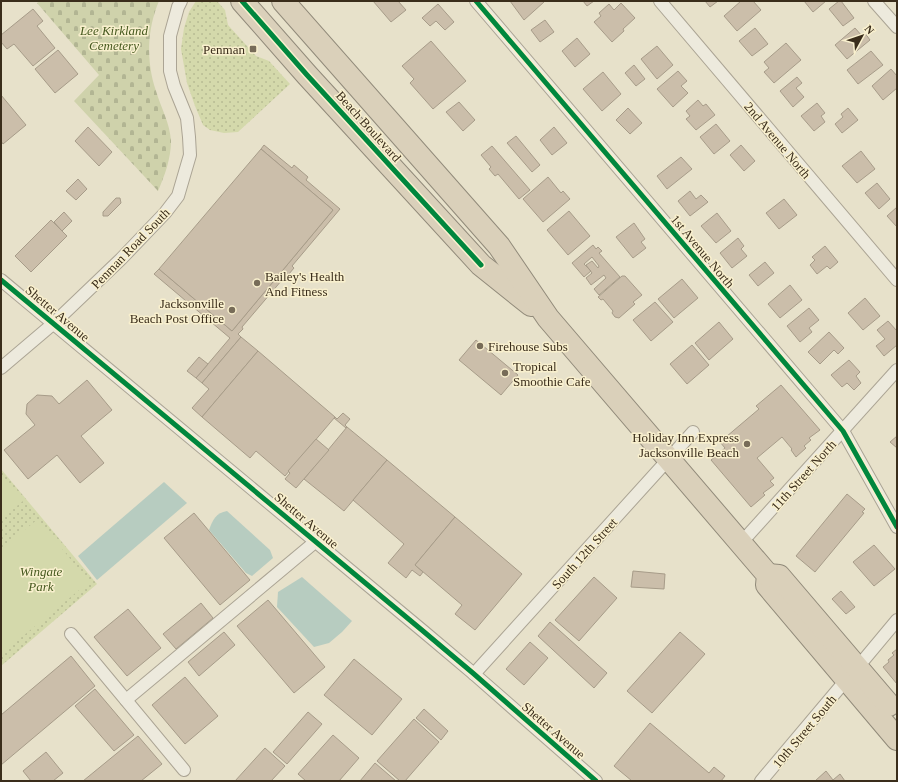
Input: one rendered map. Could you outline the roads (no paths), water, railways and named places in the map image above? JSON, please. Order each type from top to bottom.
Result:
[{"type":"highway","name":"Beach Boulevard","points":[[242,1],[307,75],[481,265],[548,318]]},
{"type":"highway","points":[[283,1],[499,246],[548,318],[768,575],[779,576],[834,639],[852,674],[897,739]]},
{"type":"highway","points":[[768,575],[767,586],[810,637],[852,674],[851,678],[862,684],[885,709],[895,713]]},
{"type":"street","name":"Penman Road South","points":[[1,368],[54,323],[121,259],[166,213],[178,196],[190,155],[187,118],[174,86],[170,71],[170,36],[181,1]]},
{"type":"street","name":"1st Avenue North","points":[[476,1],[842,431],[897,527]]},
{"type":"street","name":"2nd Avenue North","points":[[660,1],[897,280]]},
{"type":"street","points":[[874,1],[897,28]]},
{"type":"street","name":"Shetter Avenue","points":[[1,280],[474,674],[596,781]]},
{"type":"street","name":"11th Street North","points":[[741,543],[897,370]]},
{"type":"street","name":"South 12th Street","points":[[474,674],[693,432]]},
{"type":"street","points":[[126,700],[315,542]]},
{"type":"street","name":"10th Street South","points":[[761,781],[897,620]]},
{"type":"street","points":[[71,634],[184,770]]},
{"type":"place","name":"Penman","points":[[253,49]]},
{"type":"place","name":"Bailey's Health And Fitness","points":[[257,283]]},
{"type":"place","name":"Jacksonville Beach Post Office","points":[[232,310]]},
{"type":"place","name":"Firehouse Subs","points":[[480,346]]},
{"type":"place","name":"Tropical Smoothie Cafe","points":[[505,373]]},
{"type":"place","name":"Holiday Inn Express Jacksonville Beach","points":[[747,444]]},
{"type":"park label","name":"Lee Kirkland Cemetery","points":[[114,38]]},
{"type":"park label","name":"Wingate Park","points":[[41,578]]}]
